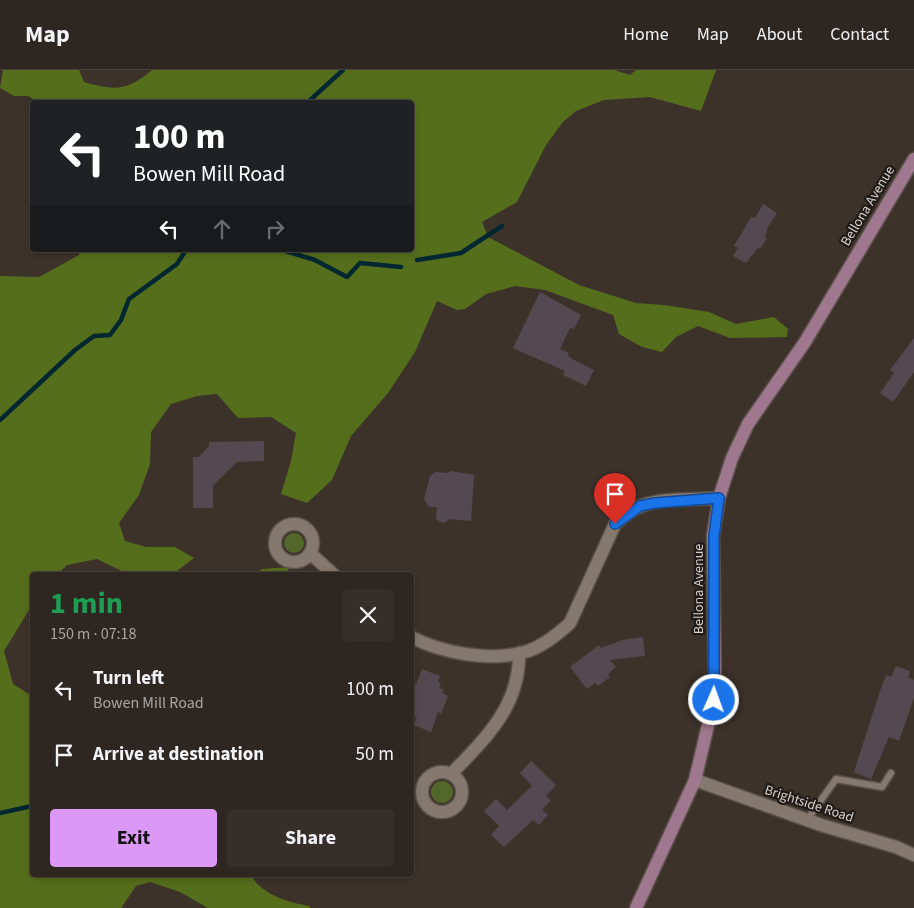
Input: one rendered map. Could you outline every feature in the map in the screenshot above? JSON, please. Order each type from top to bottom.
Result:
[{"type":"main road","name":"Bellona Avenue","points":[[636,908],[695,780],[714,700],[714,536],[719,498],[732,458],[748,424],[805,342],[914,159]]},
{"type":"street","points":[[414,638],[449,650],[507,656],[542,644],[570,623],[615,524],[627,514],[640,506],[655,503],[719,498]]},
{"type":"street","points":[[310,553],[331,572]]},
{"type":"street","points":[[451,774],[470,755],[507,708],[517,684],[519,653]]},
{"type":"street","name":"Brightside Road","points":[[695,780],[807,820],[896,846],[914,855]]},
{"type":"street","points":[[896,846],[914,842]]},
{"type":"lane","points":[[807,820],[836,779],[882,787],[890,773]]},
{"type":"green space","points":[[3,70],[79,70],[84,82],[113,88],[135,82],[152,70],[614,70],[630,75],[636,70],[716,70],[701,111],[650,97],[604,100],[576,111],[563,122],[546,145],[517,202],[482,222],[488,237],[579,285],[636,303],[709,312],[736,324],[774,317],[788,329],[787,337],[730,338],[698,326],[676,337],[662,352],[642,347],[619,334],[613,315],[545,290],[515,286],[486,294],[465,309],[457,310],[437,301],[415,352],[388,393],[351,436],[332,480],[307,503],[281,494],[291,461],[296,433],[271,417],[238,418],[217,394],[197,396],[171,404],[151,432],[150,464],[139,495],[119,523],[125,541],[146,547],[175,547],[194,558],[176,572],[124,572],[97,559],[67,565],[60,572],[30,572],[30,608],[4,651],[13,684],[30,695],[30,877],[252,877],[269,893],[284,900],[309,906],[310,908],[208,908],[180,892],[150,882],[136,886],[121,908],[0,908],[0,276],[39,277],[79,255],[80,252],[414,252],[414,100],[35,100],[28,96],[14,96],[0,88]]},
{"type":"green space","points":[[294,533],[301,536],[304,543],[301,550],[294,553],[287,550],[284,543],[287,536]]},
{"type":"green space","points":[[289,567],[288,572],[258,572],[262,569]]},
{"type":"green space","points":[[442,781],[450,784],[453,792],[450,800],[442,803],[434,800],[431,792],[434,784]]},
{"type":"building","points":[[763,204],[777,213],[768,227],[765,237],[767,238],[760,249],[758,248],[746,263],[733,256],[738,248],[734,246],[751,217],[755,218]]},
{"type":"building","points":[[540,292],[581,315],[574,329],[570,328],[560,349],[569,353],[568,356],[574,360],[594,370],[586,386],[563,375],[565,371],[513,348]]},
{"type":"building","points":[[914,338],[914,372],[893,402],[880,393],[894,373],[890,370]]},
{"type":"building","points":[[264,441],[264,461],[237,462],[213,486],[213,508],[193,508],[193,457],[199,457],[209,446],[209,442]]},
{"type":"building","points":[[451,471],[474,475],[471,521],[449,519],[445,523],[440,522],[436,519],[437,507],[429,507],[424,499],[430,476],[435,472],[448,473]]},
{"type":"building","points":[[643,637],[645,656],[610,660],[616,667],[608,674],[610,677],[598,686],[595,683],[587,689],[570,667],[599,645],[601,648],[622,640]]},
{"type":"building","points":[[896,666],[910,671],[908,677],[914,680],[914,698],[899,741],[889,737],[871,779],[854,772],[886,675],[891,677]]},
{"type":"building","points":[[422,669],[440,676],[438,682],[441,683],[439,688],[444,690],[442,693],[448,696],[441,714],[438,712],[431,732],[414,725],[417,717],[414,716],[415,687]]},
{"type":"building","points":[[531,761],[556,785],[546,796],[551,800],[542,810],[548,815],[539,825],[533,820],[504,847],[491,835],[499,826],[484,811],[496,799],[507,810],[532,786],[520,773]]},
{"type":"waterway","points":[[310,100],[343,70]]},
{"type":"waterway","points":[[417,260],[461,253],[502,226]]},
{"type":"waterway","points":[[0,420],[75,350],[94,336],[110,335],[121,320],[129,299],[177,264],[185,252]]},
{"type":"waterway","points":[[289,252],[315,260],[347,277],[360,263],[401,267]]},
{"type":"waterway","points":[[0,813],[30,806]]},
{"type":"route","points":[[615,524],[640,506],[719,498],[714,536],[714,700]]}]
